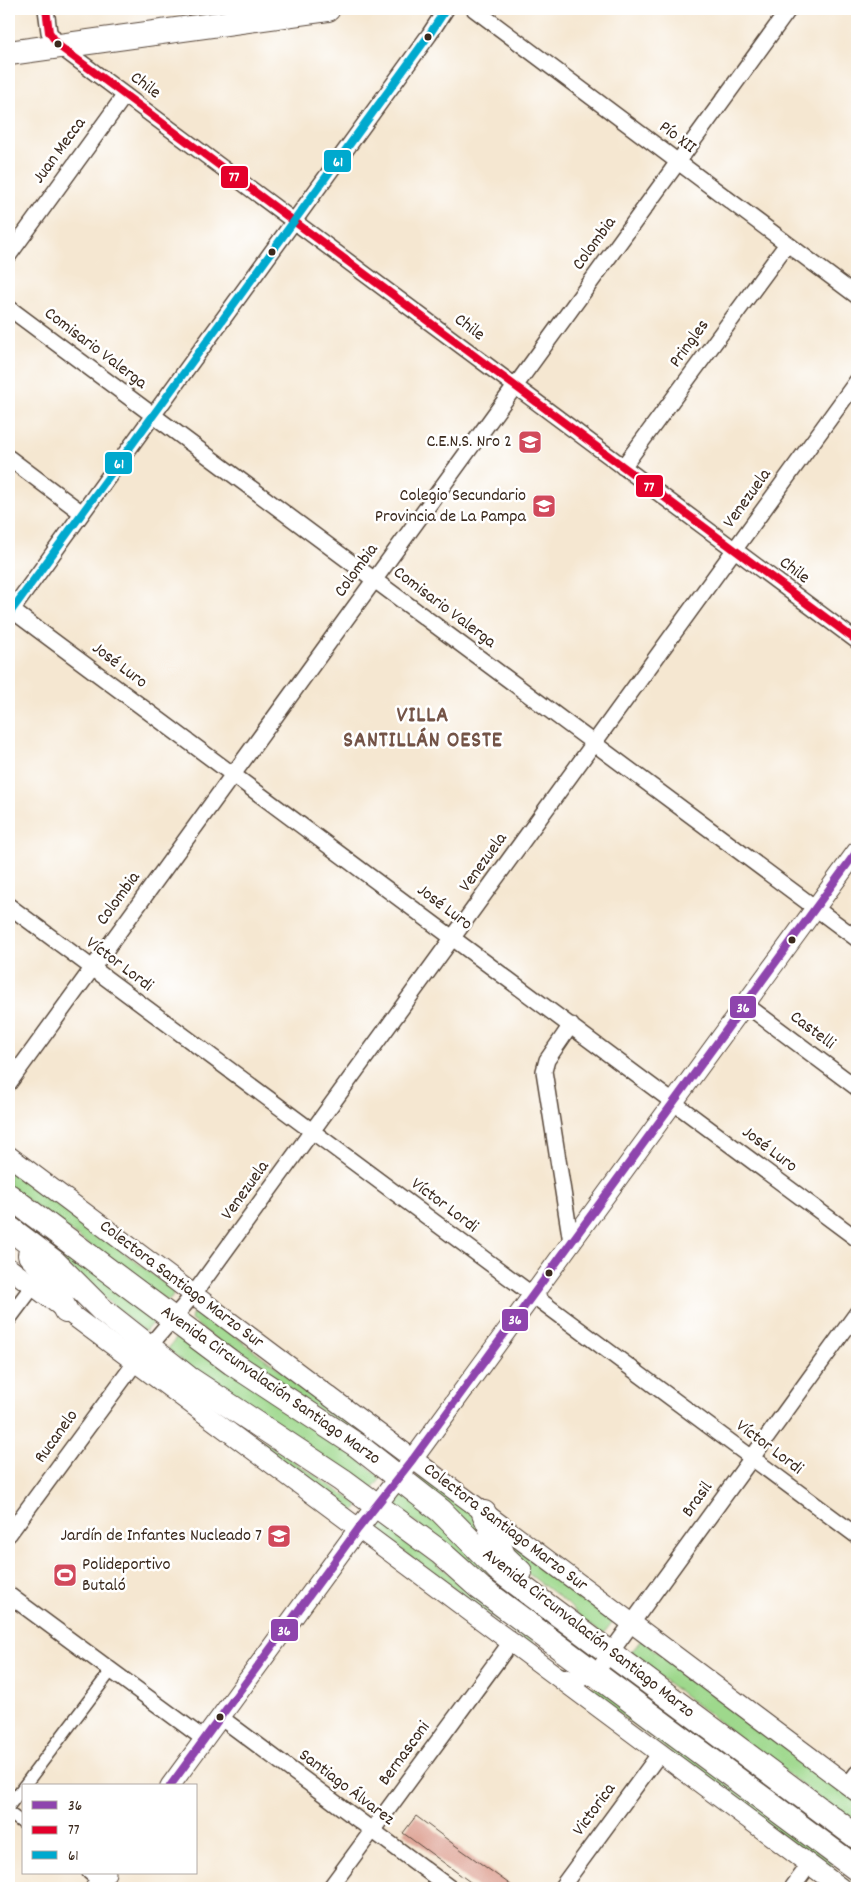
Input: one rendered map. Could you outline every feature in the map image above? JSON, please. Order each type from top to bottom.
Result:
[{"type":"main road","points":[[9,37],[51,29],[214,9]]},
{"type":"main road","points":[[9,53],[51,29],[319,9]]},
{"type":"main road","name":"Avenida Circunvalación Santiago Marzo","points":[[9,1196],[245,1373],[341,1434],[398,1477],[450,1518],[487,1560],[499,1570],[857,1837]]},
{"type":"main road","name":"Avenida Circunvalación Santiago Marzo","points":[[9,1228],[60,1267],[142,1355],[196,1383],[312,1458],[441,1553],[480,1588],[857,1869]]},
{"type":"main road","points":[[9,1239],[42,1266],[66,1311]]},
{"type":"main road","points":[[484,1513],[508,1563],[568,1610],[590,1638]]},
{"type":"street","points":[[10,610],[434,29],[446,9]]},
{"type":"street","name":"Pío XII","points":[[474,9],[857,296]]},
{"type":"street","name":"Colombia","points":[[9,1083],[789,9]]},
{"type":"street","name":"Chile","points":[[51,29],[124,95],[857,641]]},
{"type":"street","name":"Juan Mecca","points":[[9,255],[124,95]]},
{"type":"street","name":"Pringles","points":[[623,467],[787,244]]},
{"type":"street","name":"Comisario Valerga","points":[[9,308],[857,939]]},
{"type":"street","name":"Venezuela","points":[[142,1355],[193,1295],[857,381]]},
{"type":"street","points":[[9,458],[82,513]]},
{"type":"street","name":"José Luro","points":[[10,610],[857,1239]]},
{"type":"street","points":[[171,1784],[358,1529],[413,1459],[857,851]]},
{"type":"street","name":"Víctor Lordi","points":[[9,906],[857,1536]]},
{"type":"street","name":"Castelli","points":[[745,1004],[857,1088]]},
{"type":"street","points":[[570,1025],[547,1060],[544,1071],[571,1242]]},
{"type":"street","name":"Colectora Santiago Marzo Sur","points":[[9,1156],[632,1623],[854,1784]]},
{"type":"street","points":[[9,1268],[66,1311],[142,1355],[358,1529],[841,1888]]},
{"type":"street","points":[[9,1318],[33,1286]]},
{"type":"street","name":"Brasil","points":[[595,1674],[857,1313]]},
{"type":"street","name":"Rucanelo","points":[[9,1534],[142,1355]]},
{"type":"street","points":[[9,1595],[204,1740]]},
{"type":"street","name":"Bernasconi","points":[[330,1888],[510,1642]]},
{"type":"street","points":[[26,1784],[111,1670]]},
{"type":"street","points":[[553,1673],[578,1679],[595,1674]]},
{"type":"street","name":"Santiago Álvarez","points":[[220,1717],[450,1888]]},
{"type":"street","name":"Victorica","points":[[561,1888],[660,1754]]},
{"type":"street","points":[[11,1799],[22,1788]]},
{"type":"street","points":[[9,1813],[22,1823]]},
{"type":"street","points":[[792,1888],[809,1865]]},
{"type":"green space","points":[[9,1166],[172,1289],[172,1298],[167,1301],[9,1187]]},
{"type":"green space","points":[[9,1205],[156,1319],[145,1332],[9,1218]]},
{"type":"green space","points":[[197,1312],[203,1312],[367,1435],[367,1437],[276,1385],[191,1320],[192,1315]]},
{"type":"green space","points":[[178,1336],[331,1436],[381,1478],[371,1491],[205,1380],[168,1349]]},
{"type":"green space","points":[[179,1385],[358,1504],[356,1509],[352,1512]]},
{"type":"green space","points":[[420,1475],[474,1515],[500,1559],[416,1478]]},
{"type":"green space","points":[[404,1494],[589,1651],[584,1655],[394,1506]]},
{"type":"green space","points":[[384,1523],[529,1636],[538,1649],[549,1659],[558,1665],[574,1670],[560,1668],[379,1533],[379,1528]]},
{"type":"green space","points":[[503,1537],[613,1621],[603,1634],[517,1565]]},
{"type":"green space","points":[[641,1640],[857,1801],[857,1827],[630,1654]]},
{"type":"green space","points":[[618,1672],[857,1848],[857,1859],[614,1675]]},
{"type":"green space","points":[[583,1687],[598,1687],[830,1860],[835,1871],[857,1888],[852,1888]]},
{"type":"building","points":[[416,1816],[515,1888],[477,1887],[403,1833]]},
{"type":"transit line","name":"77","points":[[46,9],[49,32],[59,46],[857,641]]},
{"type":"transit line","name":"61","points":[[9,614],[446,9]]},
{"type":"transit line","name":"36","points":[[171,1784],[358,1529],[413,1459],[857,851]]},
{"type":"place","name":"C.E.N.S. Nro 2","points":[[530,442]]},
{"type":"place","name":"Colegio Secundario Provincia de La Pampa","points":[[544,506]]},
{"type":"place","name":"Jardín de Infantes Nucleado 7","points":[[279,1536]]},
{"type":"place","name":"Polideportivo Butaló","points":[[65,1575]]},
{"type":"district","name":"VILLA SANTILLÁN OESTE","points":[[423,728]]}]
